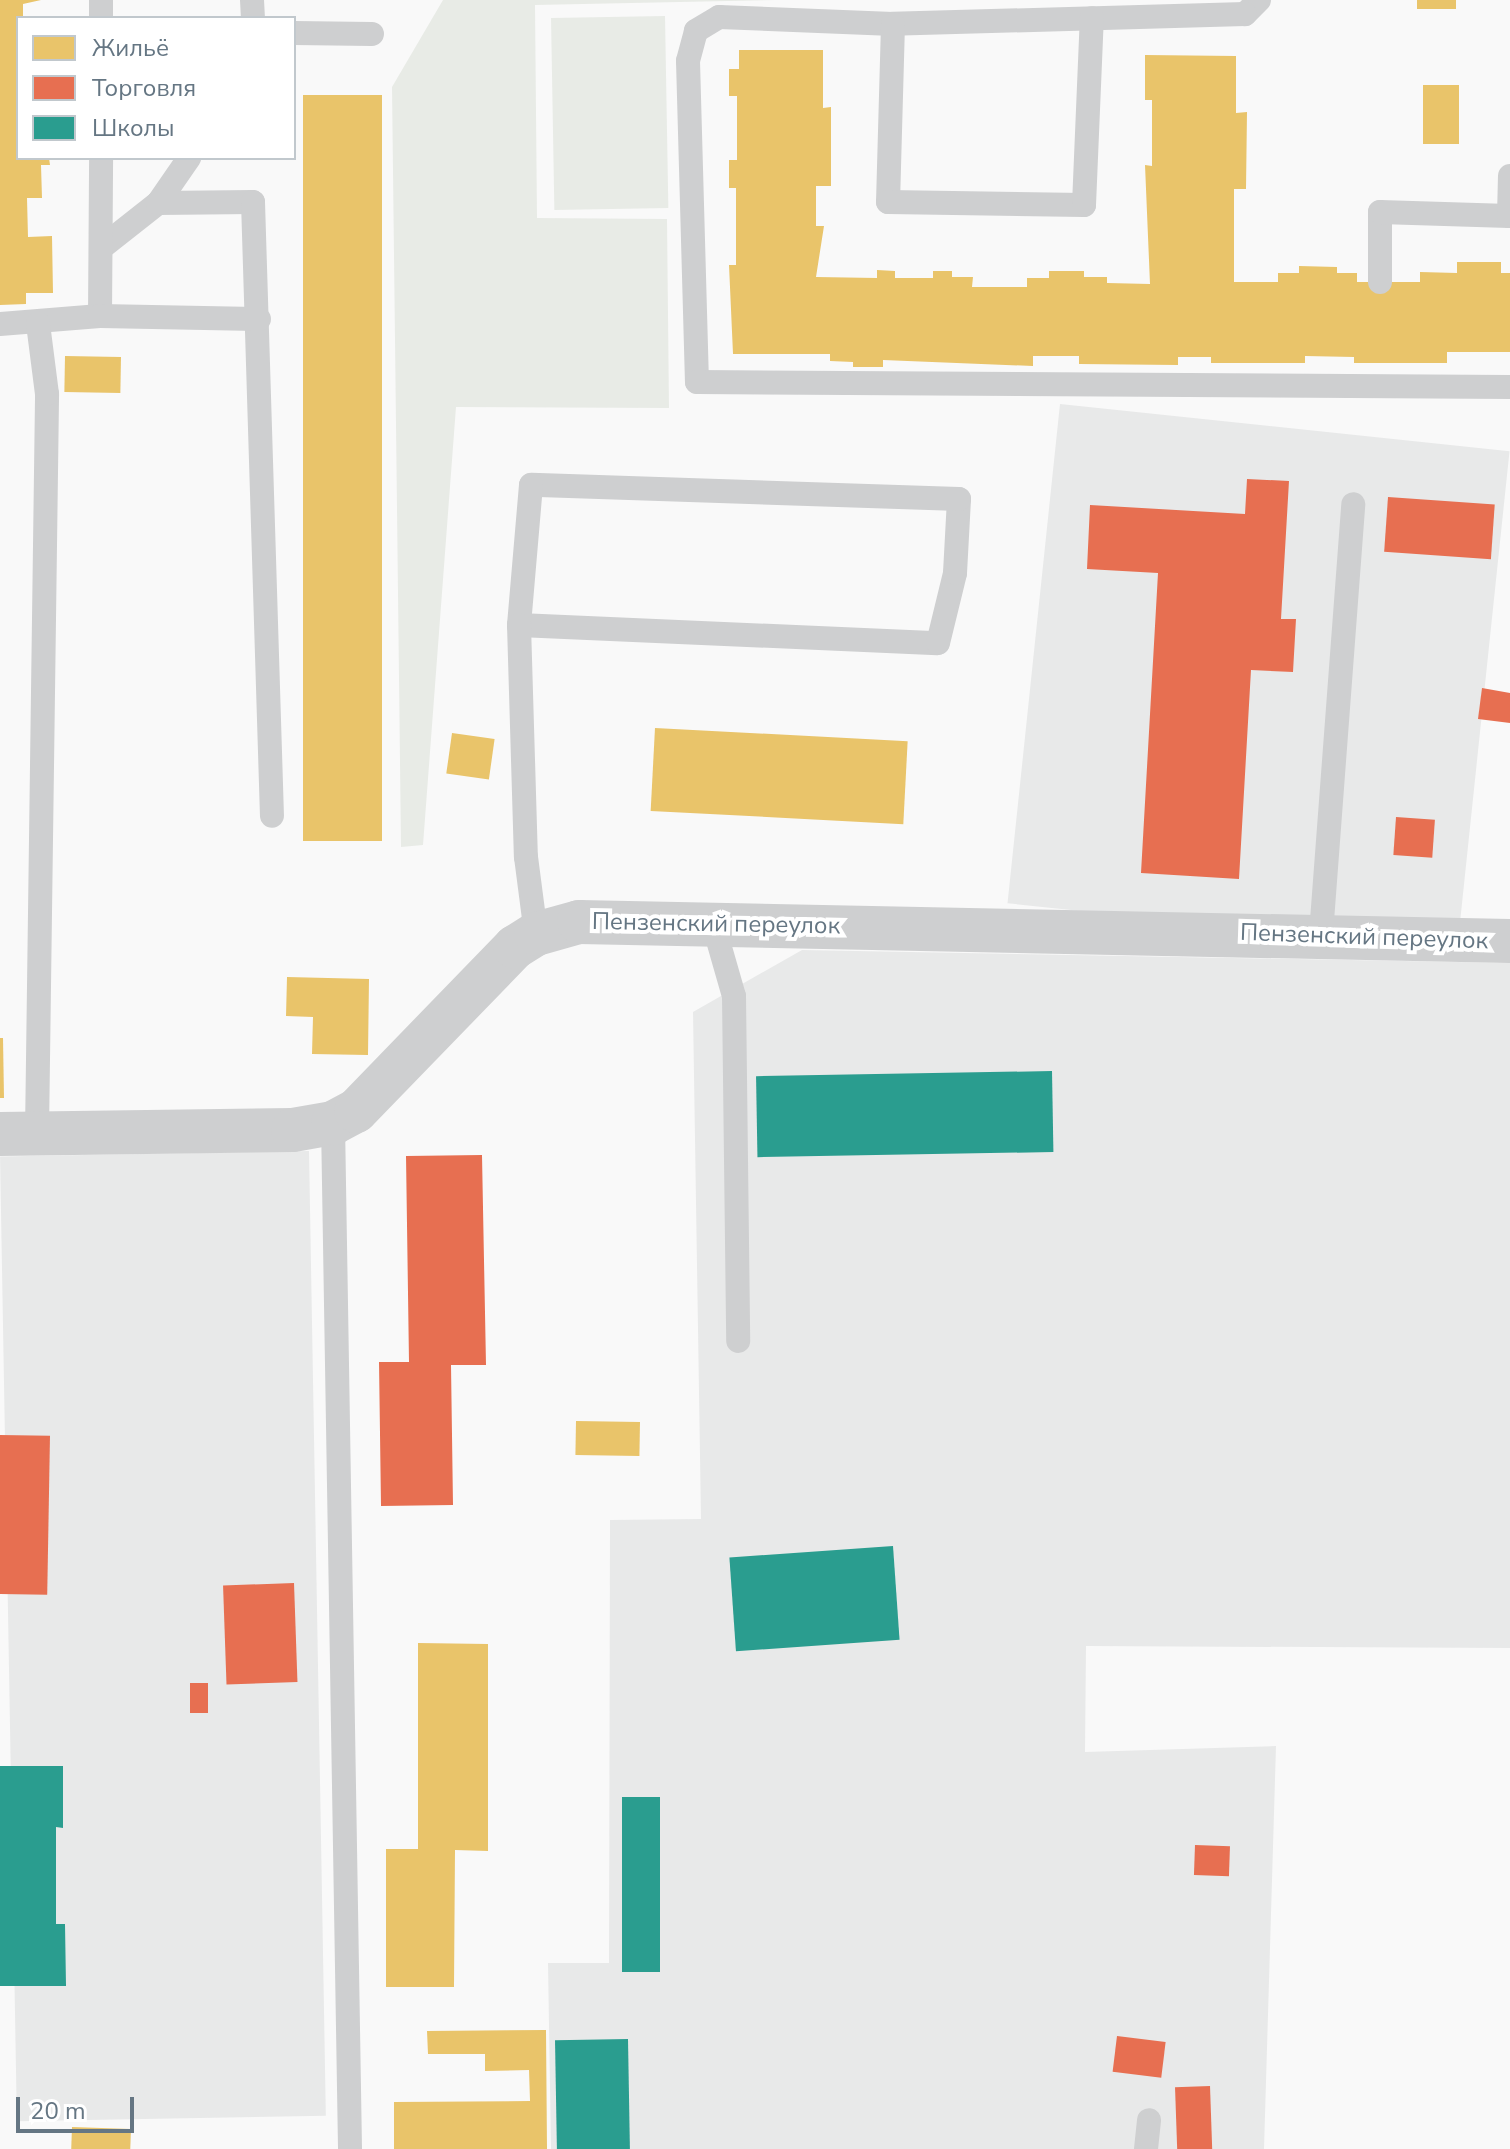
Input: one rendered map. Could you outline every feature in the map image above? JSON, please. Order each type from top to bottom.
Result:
[{"type":"street","name":"Пензенский переулок","points":[[19,1133],[293,1130],[333,1123],[356,1111],[515,947],[536,934],[579,922],[1321,934],[1510,941]]},
{"type":"lane","points":[[1259,0],[1245,14],[893,24],[719,17],[696,31],[688,61],[697,382],[1380,374],[1510,387]]},
{"type":"lane","points":[[893,24],[888,202],[1084,205],[1092,18]]},
{"type":"lane","points":[[296,33],[372,34]]},
{"type":"lane","points":[[100,316],[101,160]]},
{"type":"lane","points":[[101,248],[158,203],[188,160]]},
{"type":"lane","points":[[1380,282],[1380,212],[1509,216],[1510,176]]},
{"type":"lane","points":[[158,203],[253,202],[272,816]]},
{"type":"lane","points":[[0,324],[38,324],[100,316],[259,319]]},
{"type":"lane","points":[[19,1133],[47,394],[38,324]]},
{"type":"lane","points":[[519,625],[938,643],[955,573],[959,499],[531,485],[519,625],[526,857],[536,934]]},
{"type":"lane","points":[[1321,934],[1353,504]]},
{"type":"lane","points":[[713,923],[734,996],[738,1341]]},
{"type":"lane","points":[[333,1123],[350,2149]]},
{"type":"lane","points":[[1146,2149],[1149,2120]]},
{"type":"shaded area","points":[[443,0],[776,0],[535,5],[537,218],[667,219],[669,408],[456,407],[423,845],[401,847],[392,87]]},
{"type":"shaded area","points":[[665,16],[668,208],[554,210],[551,18]]},
{"type":"shaded area","points":[[1060,404],[1510,451],[1457,950],[1008,903]]},
{"type":"shaded area","points":[[802,950],[1510,963],[1510,1648],[1086,1646],[1085,1752],[1276,1746],[1264,2149],[551,2149],[548,1963],[609,1963],[610,1520],[701,1519],[693,1012]]},
{"type":"shaded area","points":[[309,1151],[326,2116],[17,2121],[0,1156]]},
{"type":"building: Жильё","points":[[0,0],[41,0],[23,4],[23,16],[16,16],[16,160],[49,160],[50,165],[41,165],[42,198],[27,198],[28,237],[52,236],[53,293],[26,293],[26,304],[0,305]]},
{"type":"building: Жильё","points":[[1417,0],[1456,0],[1456,9],[1417,9]]},
{"type":"building: Жильё","points":[[739,50],[823,50],[823,108],[831,107],[831,186],[816,186],[816,226],[824,226],[816,277],[877,278],[877,270],[895,271],[895,278],[933,278],[933,271],[952,271],[952,277],[973,277],[972,287],[1027,287],[1027,278],[1049,278],[1049,271],[1084,271],[1084,277],[1107,277],[1107,283],[1150,284],[1145,165],[1152,166],[1152,100],[1145,100],[1145,55],[1236,56],[1236,113],[1247,112],[1246,189],[1234,189],[1234,282],[1278,282],[1278,273],[1299,273],[1299,266],[1337,267],[1337,273],[1357,273],[1357,282],[1420,282],[1420,272],[1457,273],[1457,262],[1501,262],[1501,273],[1510,273],[1510,352],[1447,352],[1447,363],[1354,363],[1354,357],[1305,356],[1305,363],[1211,363],[1211,357],[1178,357],[1178,365],[1079,364],[1079,356],[1033,356],[1033,366],[883,360],[883,367],[853,367],[853,362],[830,361],[830,354],[733,354],[729,265],[736,265],[736,188],[729,188],[729,160],[737,160],[737,96],[729,96],[729,69],[739,69]]},
{"type":"building: Жильё","points":[[1423,85],[1459,85],[1459,144],[1423,144]]},
{"type":"building: Жильё","points":[[303,95],[382,95],[382,841],[303,841]]},
{"type":"building: Жильё","points":[[65,356],[121,357],[120,393],[64,392]]},
{"type":"building: Жильё","points":[[655,728],[908,741],[903,824],[651,811]]},
{"type":"building: Жильё","points":[[452,733],[495,739],[489,780],[446,774]]},
{"type":"building: Жильё","points":[[287,977],[369,979],[368,1055],[312,1054],[313,1017],[286,1016]]},
{"type":"building: Жильё","points":[[0,1038],[3,1038],[4,1098],[0,1098]]},
{"type":"building: Жильё","points":[[576,1421],[640,1422],[639,1456],[575,1455]]},
{"type":"building: Жильё","points":[[418,1643],[488,1644],[488,1851],[455,1850],[454,1987],[386,1987],[386,1849],[418,1849]]},
{"type":"building: Жильё","points":[[546,2030],[547,2149],[394,2149],[394,2102],[530,2101],[529,2070],[485,2071],[485,2054],[428,2054],[427,2031]]},
{"type":"building: Жильё","points":[[72,2127],[131,2129],[130,2149],[71,2149]]},
{"type":"building: Торговля","points":[[1247,479],[1289,481],[1281,619],[1296,619],[1293,672],[1251,670],[1239,879],[1141,873],[1158,573],[1087,569],[1090,505],[1245,514]]},
{"type":"building: Торговля","points":[[1388,497],[1495,504],[1491,559],[1384,552]]},
{"type":"building: Торговля","points":[[1482,688],[1510,693],[1510,723],[1478,719]]},
{"type":"building: Торговля","points":[[1396,817],[1435,820],[1432,858],[1393,855]]},
{"type":"building: Торговля","points":[[482,1155],[486,1365],[451,1365],[453,1505],[381,1506],[379,1362],[409,1362],[406,1156]]},
{"type":"building: Торговля","points":[[0,1435],[50,1436],[47,1595],[0,1594]]},
{"type":"building: Торговля","points":[[294,1583],[297,1682],[226,1684],[223,1585]]},
{"type":"building: Торговля","points":[[190,1683],[208,1683],[208,1713],[190,1713]]},
{"type":"building: Торговля","points":[[1195,1845],[1230,1846],[1229,1876],[1194,1875]]},
{"type":"building: Торговля","points":[[1117,2036],[1166,2042],[1161,2078],[1113,2072]]},
{"type":"building: Торговля","points":[[1210,2086],[1212,2149],[1177,2149],[1175,2087]]},
{"type":"building: Школы","points":[[1052,1071],[1053,1152],[757,1157],[756,1076]]},
{"type":"building: Школы","points":[[893,1546],[900,1640],[736,1651],[729,1557]]},
{"type":"building: Школы","points":[[0,1766],[63,1766],[63,1828],[56,1827],[56,1924],[65,1924],[66,1986],[0,1986]]},
{"type":"building: Школы","points":[[622,1797],[660,1797],[660,1972],[622,1972]]},
{"type":"building: Школы","points":[[628,2039],[630,2149],[557,2149],[555,2040]]}]
